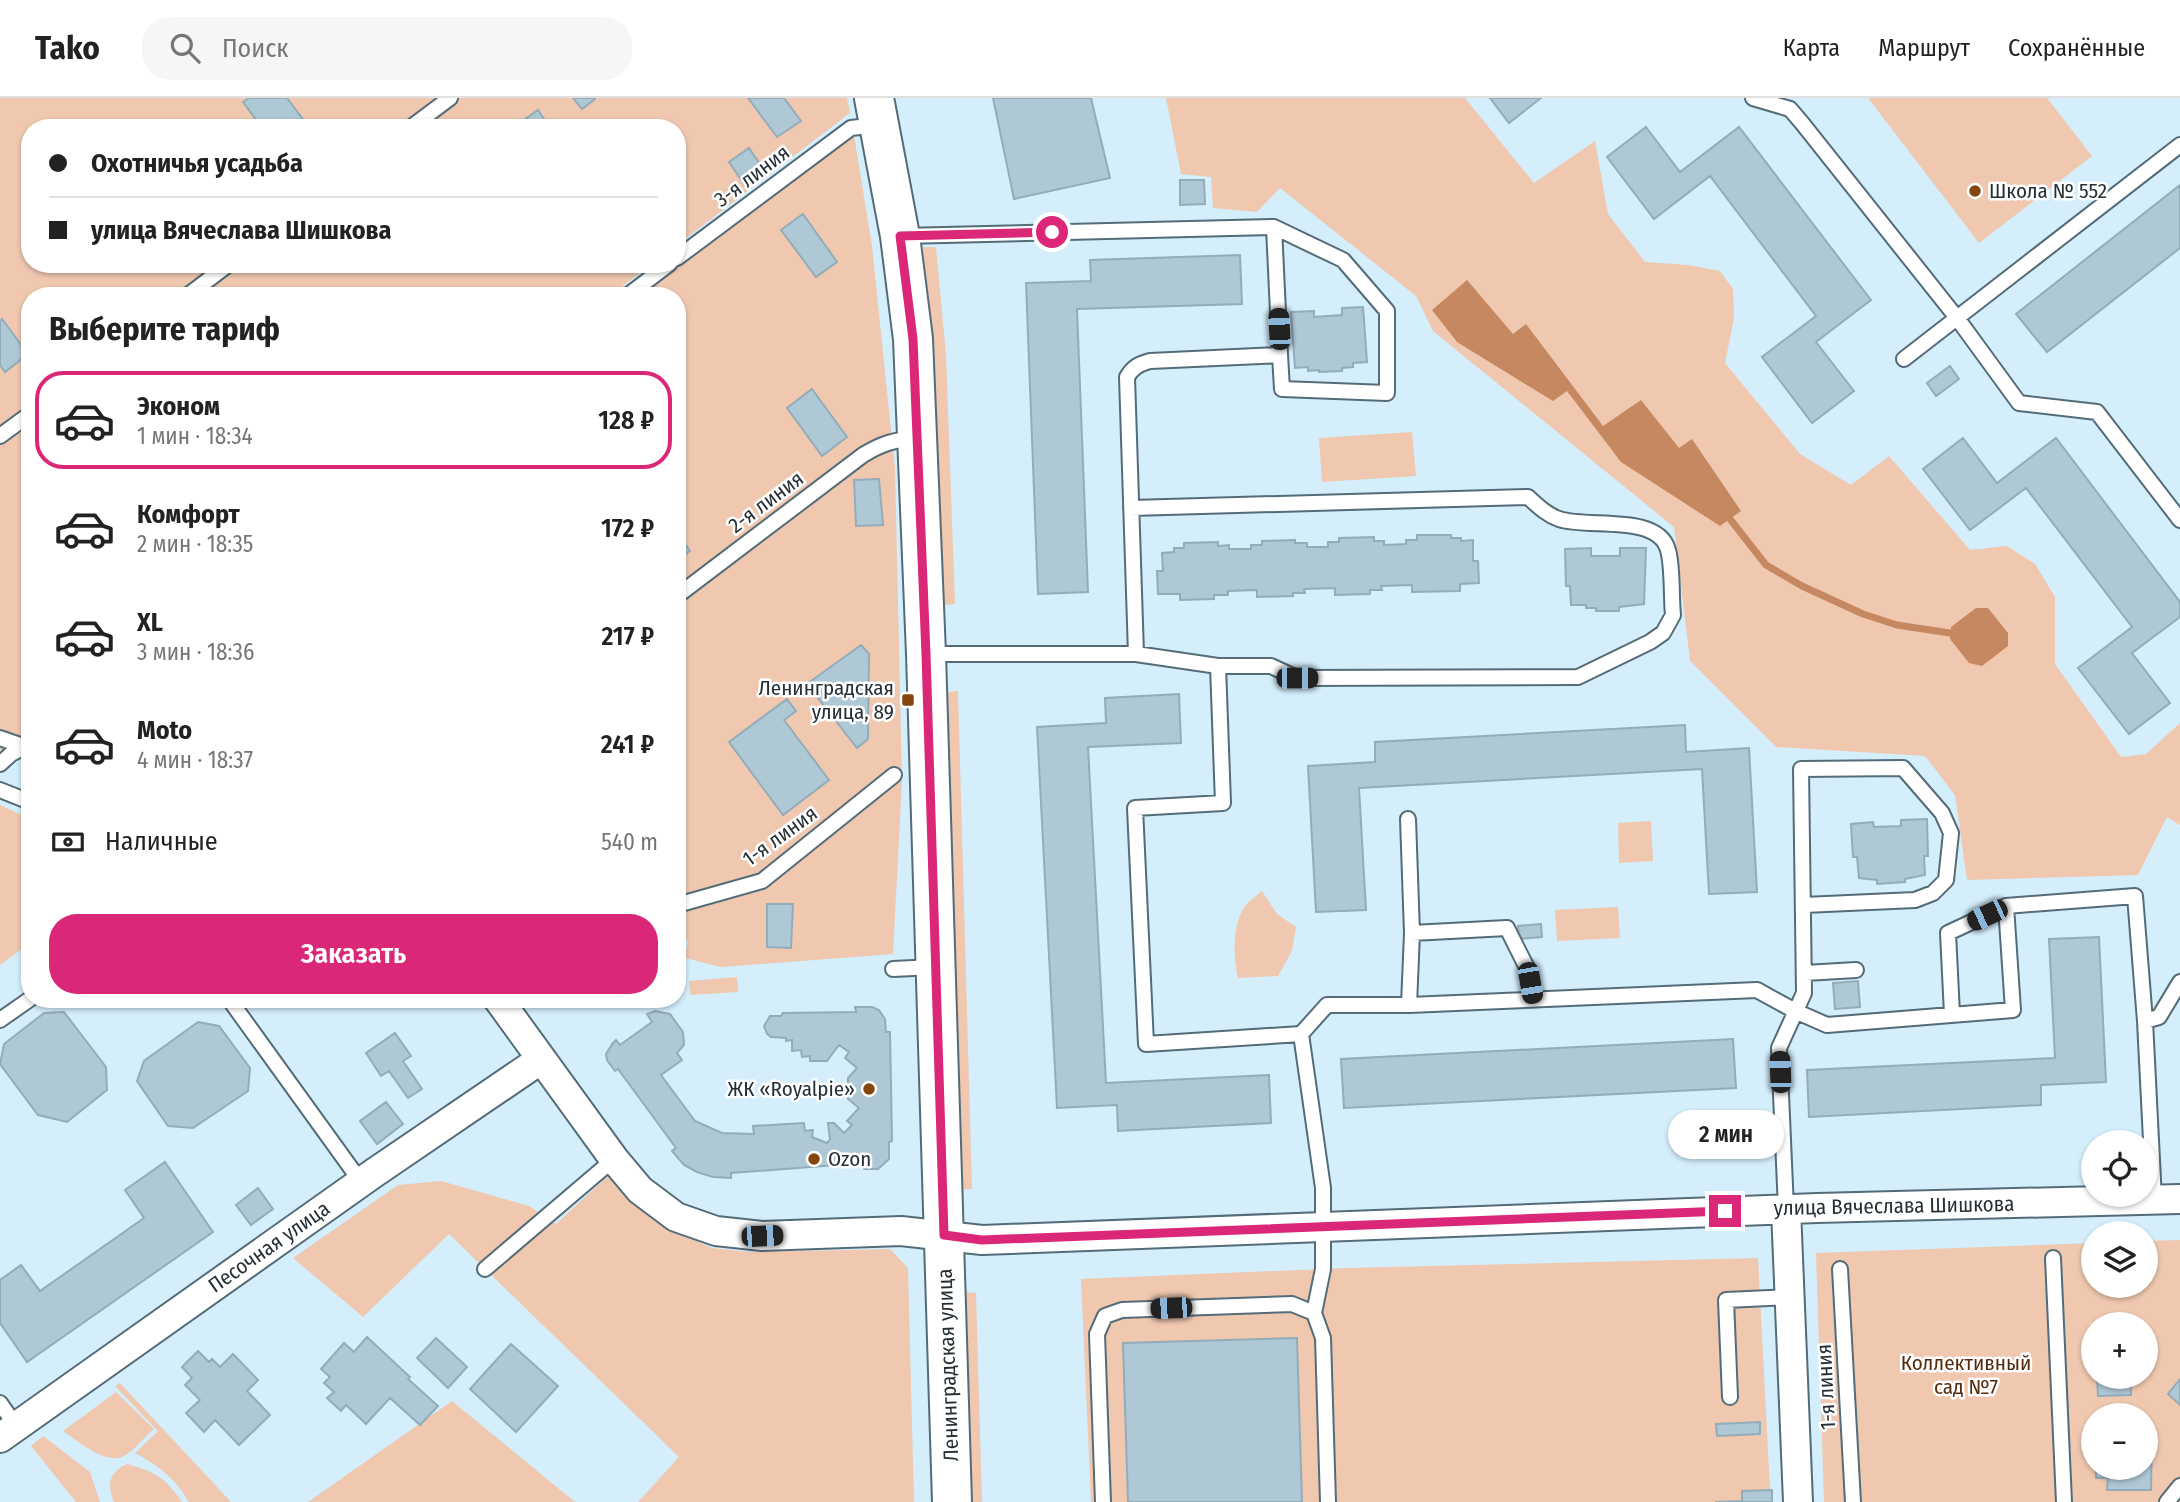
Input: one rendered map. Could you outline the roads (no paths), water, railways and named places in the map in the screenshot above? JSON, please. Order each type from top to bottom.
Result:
[{"type":"street","name":"Ленинградская улица","points":[[868,117],[900,236],[913,339],[899,441],[926,654],[952,1502]]},
{"type":"street","name":"улица Вячеслава Шишкова","points":[[504,1008],[540,1060],[640,1190],[676,1217],[716,1231],[762,1236],[890,1231],[982,1240],[1786,1209],[2167,1200]]},
{"type":"street","name":"Песочная улица","points":[[8,1432],[361,1182],[540,1060]]},
{"type":"street","points":[[1786,1209],[1798,1502]]},
{"type":"lane","points":[[422,119],[450,98]]},
{"type":"lane","points":[[1753,98],[1790,109],[1957,318],[2019,403],[2096,412],[2180,520]]},
{"type":"lane","name":"3-я линия","points":[[686,251],[868,117]]},
{"type":"lane","points":[[1904,359],[2180,145]]},
{"type":"lane","points":[[900,236],[1274,227],[1343,260],[1387,312],[1387,393],[1282,389],[1274,227]]},
{"type":"lane","points":[[199,287],[217,273]]},
{"type":"lane","points":[[639,287],[657,273]]},
{"type":"lane","points":[[1136,654],[1127,377],[1139,365],[1150,361],[1280,355]]},
{"type":"lane","points":[[0,436],[21,421]]},
{"type":"lane","name":"2-я линия","points":[[686,590],[899,441]]},
{"type":"lane","points":[[926,654],[1136,654],[1218,666],[1271,666],[1297,678],[1578,677],[1650,642],[1669,625],[1673,615],[1668,549],[1658,535],[1645,527],[1560,520],[1545,513],[1528,498],[1131,508]]},
{"type":"lane","points":[[1218,666],[1223,803],[1135,808],[1146,1044],[1301,1034],[1326,1005],[1409,1005],[1757,990],[1794,1011],[1827,1025],[2013,1010],[2006,906]]},
{"type":"lane","points":[[0,738],[21,743]]},
{"type":"lane","points":[[0,764],[21,749]]},
{"type":"lane","points":[[1786,1209],[1779,1048],[1804,993],[1801,769],[1903,768],[1942,813],[1951,833],[1946,880],[1933,893],[1915,900],[1804,905]]},
{"type":"lane","name":"1-я линия","points":[[686,902],[762,881],[894,775]]},
{"type":"lane","points":[[0,790],[21,798]]},
{"type":"lane","points":[[1408,818],[1412,933],[1409,1005]]},
{"type":"lane","points":[[1952,1014],[1948,933],[2006,906],[2135,896],[2145,1021],[2167,1200]]},
{"type":"lane","points":[[1412,933],[1507,928],[1527,968],[1532,999]]},
{"type":"lane","points":[[893,969],[936,967]]},
{"type":"lane","points":[[1805,973],[1856,970]]},
{"type":"lane","points":[[2145,1021],[2159,1017],[2180,982]]},
{"type":"lane","points":[[0,1020],[21,1005]]},
{"type":"lane","points":[[235,1008],[361,1182]]},
{"type":"lane","points":[[1301,1034],[1323,1188],[1323,1269],[1314,1313],[1323,1338],[1328,1502]]},
{"type":"lane","points":[[485,1269],[614,1159]]},
{"type":"lane","points":[[2053,1258],[2064,1502]]},
{"type":"lane","name":"1-я линия","points":[[1840,1269],[1853,1502]]},
{"type":"lane","points":[[1730,1396],[1726,1300],[1790,1297]]},
{"type":"lane","points":[[1103,1502],[1097,1334],[1105,1317],[1122,1310],[1292,1304],[1314,1313]]},
{"type":"lane","points":[[0,1403],[8,1432]]},
{"type":"lane","points":[[2167,1502],[2180,1486]]},
{"type":"waterway","points":[[1730,519],[1766,565],[1802,586],[1863,614],[1897,625],[1950,633]]},
{"type":"place","name":"Школа № 552","points":[[1975,191]]},
{"type":"place","name":"Ленинградская улица, 89","points":[[908,700]]},
{"type":"place","name":"ЖК «Royalpie»","points":[[869,1089]]},
{"type":"place","name":"Ozon","points":[[814,1159]]},
{"type":"park label","name":"Коллективный сад №7","points":[[1966,1375]]}]
